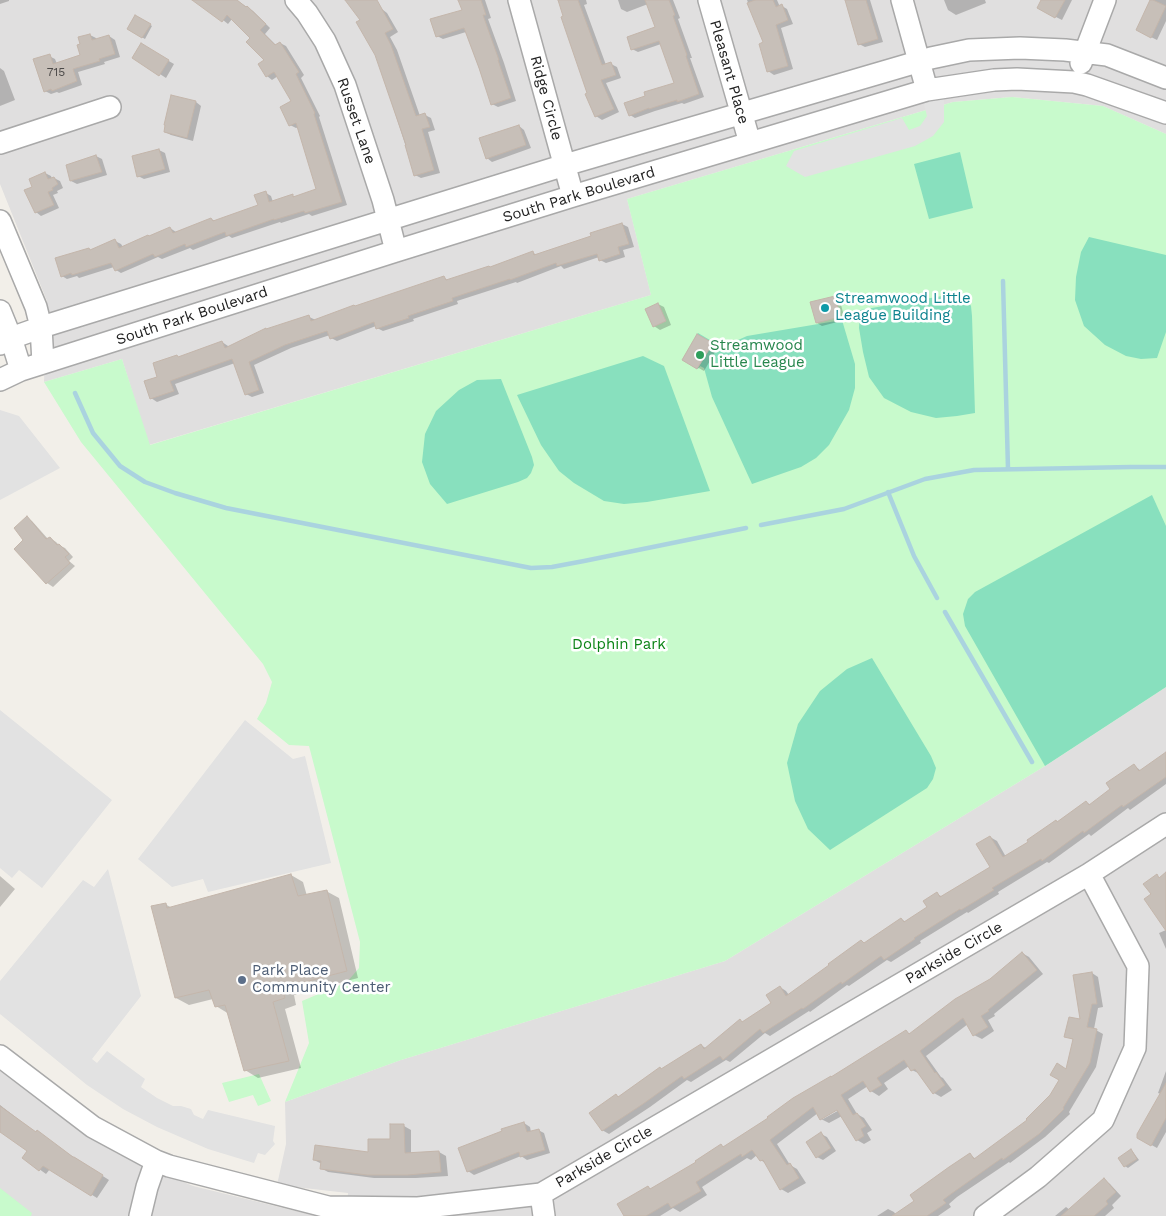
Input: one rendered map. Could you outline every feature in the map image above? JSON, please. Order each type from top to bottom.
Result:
[{"type":"street","name":"Russet Lane","points":[[296,0],[308,13],[325,41],[345,85],[388,219],[396,251]]},
{"type":"street","name":"Ridge Circle","points":[[519,0],[574,196]]},
{"type":"street","name":"Pleasant Place","points":[[709,0],[750,144]]},
{"type":"street","points":[[902,0],[927,90]]},
{"type":"street","points":[[1074,82],[1105,0]]},
{"type":"street","points":[[5,341],[41,327],[388,219],[919,60],[969,50],[984,49],[1042,49],[1086,52],[1107,55],[1166,78]]},
{"type":"street","name":"South Park Boulevard","points":[[0,380],[21,370],[396,251],[927,90],[994,80],[1017,79],[1074,82],[1166,113]]},
{"type":"street","points":[[0,143],[110,107]]},
{"type":"street","points":[[0,221],[36,307],[41,327],[44,363]]},
{"type":"street","points":[[0,311],[5,341],[21,370]]},
{"type":"street","name":"Parkside Circle","points":[[0,1056],[93,1127],[156,1161],[327,1212],[418,1208],[541,1194],[1089,874],[1166,824]]},
{"type":"street","points":[[986,1216],[1038,1177],[1103,1120],[1134,1048],[1138,966],[1089,874]]},
{"type":"street","points":[[140,1216],[156,1161]]},
{"type":"street","points":[[541,1194],[544,1216]]},
{"type":"shaded area","points":[[0,0],[1166,0],[1166,134],[1103,106],[1012,97],[953,102],[627,199],[651,295],[149,445],[122,359],[44,382],[47,301],[0,184]]},
{"type":"shaded area","points":[[944,96],[944,122],[933,136],[915,146],[805,177],[786,166],[794,151],[902,118],[909,130],[920,126],[927,116],[923,100]]},
{"type":"shaded area","points":[[0,410],[19,416],[60,468],[0,500]]},
{"type":"shaded area","points":[[1166,687],[1166,1216],[346,1216],[348,1193],[277,1185],[286,1144],[285,1102],[401,1060],[725,961],[1045,766]]},
{"type":"shaded area","points":[[0,710],[112,800],[42,888],[19,870],[12,878],[0,868]]},
{"type":"shaded area","points":[[245,720],[293,759],[305,756],[331,863],[208,892],[203,879],[172,887],[138,859]]},
{"type":"shaded area","points":[[108,869],[141,996],[92,1059],[97,1063],[107,1051],[145,1079],[141,1087],[173,1106],[191,1109],[194,1115],[203,1119],[208,1110],[275,1126],[273,1141],[275,1144],[265,1155],[258,1153],[254,1163],[208,1149],[157,1127],[123,1109],[87,1085],[0,1014],[0,981],[83,880],[94,887]]},
{"type":"shaded area","points":[[0,1066],[116,1153],[193,1186],[316,1216],[0,1216]]},
{"type":"green space","name":"Dolphin Park","points":[[1012,97],[1103,106],[1166,134],[1166,687],[1045,766],[725,961],[401,1060],[285,1102],[309,1043],[302,1001],[347,982],[359,968],[360,942],[309,746],[289,745],[257,719],[266,703],[272,682],[263,664],[81,442],[44,382],[122,359],[150,445],[651,295],[627,199],[953,102]]},
{"type":"green space","points":[[960,152],[973,208],[929,219],[914,164]]},
{"type":"green space","points":[[1089,237],[1166,255],[1166,332],[1157,358],[1141,359],[1126,356],[1105,345],[1084,326],[1075,300],[1076,277],[1081,252]]},
{"type":"green space","points":[[959,294],[966,298],[971,306],[975,413],[936,418],[911,412],[884,398],[869,377],[859,328],[860,310]]},
{"type":"green space","points":[[842,320],[855,364],[855,388],[849,410],[829,445],[816,458],[801,467],[752,484],[712,397],[704,368],[700,366],[698,369],[683,360],[698,333],[715,343],[713,346],[718,349],[747,336]]},
{"type":"green space","points":[[643,356],[664,366],[710,491],[647,502],[624,504],[604,501],[574,483],[559,471],[541,445],[517,395]]},
{"type":"green space","points":[[501,379],[532,457],[534,465],[531,473],[527,478],[518,482],[447,504],[430,484],[422,462],[425,434],[436,411],[459,390],[477,380]]},
{"type":"green space","points":[[1152,495],[1166,526],[1166,687],[1045,766],[965,626],[963,614],[968,599],[975,592]]},
{"type":"green space","points":[[872,658],[931,756],[936,768],[933,779],[927,788],[830,850],[808,829],[795,801],[787,763],[798,724],[820,691],[847,669]]},
{"type":"green space","points":[[259,1074],[271,1101],[258,1106],[253,1095],[229,1102],[222,1083]]},
{"type":"green space","points":[[0,1188],[32,1213],[31,1216],[0,1216]]},
{"type":"building","points":[[192,0],[237,0],[247,6],[266,24],[260,30],[275,45],[280,42],[299,72],[296,74],[315,113],[342,202],[305,213],[304,211],[274,219],[226,236],[225,232],[186,247],[185,244],[155,257],[153,254],[115,271],[111,263],[61,277],[55,258],[89,248],[90,250],[115,239],[119,248],[170,227],[173,233],[211,218],[213,221],[258,205],[254,195],[266,191],[269,202],[293,194],[293,197],[316,189],[296,123],[289,126],[280,107],[291,101],[274,72],[266,77],[258,64],[264,60],[246,42],[250,38],[227,15],[222,22]]},
{"type":"building","points":[[345,0],[377,0],[393,29],[385,33],[416,116],[425,113],[430,127],[422,129],[434,170],[414,176],[406,145],[375,55],[356,22],[360,20]]},
{"type":"building","points":[[458,0],[481,0],[486,15],[483,15],[511,98],[491,105],[464,28],[436,37],[430,19],[462,10]]},
{"type":"building","points":[[558,0],[578,0],[602,65],[611,62],[616,75],[601,80],[614,109],[595,117],[585,94],[587,93],[561,17],[563,16]]},
{"type":"building","points":[[645,0],[669,0],[699,94],[677,102],[677,100],[649,108],[629,116],[624,103],[645,96],[644,92],[674,83],[659,41],[631,50],[627,37],[655,27]]},
{"type":"building","points":[[755,0],[773,0],[776,7],[782,4],[788,20],[776,25],[788,66],[767,72],[759,44],[763,42],[747,3]]},
{"type":"building","points":[[845,0],[866,0],[878,39],[858,45]]},
{"type":"building","points":[[1041,0],[1065,0],[1055,18],[1037,8]]},
{"type":"building","points":[[1150,0],[1166,6],[1151,38],[1136,30]]},
{"type":"building","points":[[135,15],[151,24],[142,38],[127,29]]},
{"type":"building","points":[[90,34],[92,40],[109,35],[115,54],[99,59],[100,61],[73,69],[77,81],[52,91],[51,89],[44,92],[33,59],[50,54],[53,64],[80,55],[77,45],[80,44],[78,37]]},
{"type":"building","points":[[141,43],[169,60],[159,76],[132,58]]},
{"type":"building","points":[[171,95],[196,101],[187,138],[164,132]]},
{"type":"building","points":[[519,125],[526,145],[486,159],[479,138]]},
{"type":"building","points":[[159,149],[165,169],[137,177],[132,156]]},
{"type":"building","points":[[96,155],[102,172],[70,181],[66,165]]},
{"type":"building","points":[[45,172],[48,179],[54,177],[58,184],[52,188],[53,190],[48,192],[54,205],[35,213],[24,190],[32,187],[29,179]]},
{"type":"building","points":[[622,223],[629,244],[618,247],[620,254],[599,261],[597,254],[557,266],[556,263],[452,298],[453,301],[376,329],[374,322],[330,339],[327,331],[285,345],[249,362],[259,390],[245,395],[232,359],[170,381],[174,391],[150,399],[144,381],[157,377],[153,363],[177,355],[178,357],[222,341],[225,348],[266,328],[309,315],[311,321],[444,276],[446,280],[490,267],[533,251],[534,255],[591,236],[590,233]]},
{"type":"building","name":"Streamwood Little League Building","points":[[835,296],[840,317],[816,323],[810,302]]},
{"type":"building","points":[[658,303],[666,321],[653,327],[645,309]]},
{"type":"building","name":"Streamwood Little League","points":[[697,334],[713,343],[697,369],[682,360]]},
{"type":"building","points":[[27,516],[46,539],[50,537],[69,554],[65,557],[70,563],[46,584],[14,549],[23,540],[14,528]]},
{"type":"building","points":[[1166,752],[1166,777],[1123,807],[1122,805],[1084,833],[1083,831],[1042,861],[1041,859],[992,888],[994,890],[914,938],[884,960],[881,956],[842,984],[841,982],[803,1009],[763,1033],[760,1029],[723,1060],[720,1056],[684,1079],[682,1076],[602,1131],[589,1113],[616,1094],[618,1097],[660,1067],[661,1069],[701,1044],[704,1049],[740,1019],[742,1022],[771,1003],[766,995],[780,986],[786,996],[861,940],[864,943],[901,918],[904,922],[927,907],[923,901],[937,892],[940,897],[990,867],[976,844],[990,836],[1003,857],[1028,842],[1027,840],[1056,820],[1057,822],[1086,801],[1089,805],[1110,789],[1106,783],[1134,764],[1139,771]]},
{"type":"building","points":[[1166,872],[1166,931],[1144,899],[1151,894],[1143,884],[1157,874],[1159,878]]},
{"type":"building","name":"Park Place Community Center","points":[[291,874],[298,896],[327,890],[347,971],[282,988],[285,998],[273,1002],[289,1061],[244,1071],[225,1005],[215,1007],[209,990],[175,998],[151,906],[166,903],[167,908]]},
{"type":"building","points":[[1022,952],[1037,970],[981,1016],[988,1027],[973,1036],[963,1018],[920,1051],[945,1085],[933,1094],[915,1069],[911,1071],[904,1060],[877,1078],[882,1085],[870,1092],[863,1081],[841,1095],[853,1115],[857,1113],[866,1126],[861,1129],[864,1136],[856,1141],[837,1110],[820,1120],[813,1107],[770,1140],[787,1165],[790,1163],[799,1178],[780,1190],[763,1160],[760,1161],[752,1150],[742,1157],[741,1154],[696,1182],[701,1191],[671,1208],[668,1203],[646,1216],[624,1216],[617,1204],[648,1186],[650,1189],[696,1162],[721,1144],[723,1147],[768,1118],[793,1098],[831,1077],[906,1030],[909,1034],[955,999],[990,979]]},
{"type":"building","points":[[1092,972],[1097,1004],[1092,1004],[1087,1027],[1097,1029],[1090,1063],[1064,1109],[1039,1134],[951,1194],[943,1200],[946,1203],[927,1216],[892,1216],[914,1201],[910,1195],[949,1167],[970,1153],[974,1159],[1027,1120],[1050,1095],[1059,1080],[1050,1075],[1057,1063],[1066,1069],[1073,1039],[1064,1037],[1069,1017],[1080,1019],[1073,975]]},
{"type":"building","points":[[1166,1083],[1166,1118],[1151,1146],[1137,1138],[1137,1134]]},
{"type":"building","points":[[0,1106],[36,1132],[37,1130],[73,1157],[103,1175],[91,1196],[43,1166],[39,1171],[22,1158],[27,1151],[0,1132]]},
{"type":"building","points":[[524,1122],[527,1132],[539,1129],[545,1150],[520,1157],[519,1152],[467,1172],[458,1148],[502,1131],[501,1129]]},
{"type":"building","points":[[390,1124],[404,1124],[405,1153],[439,1151],[441,1172],[408,1175],[367,1175],[320,1169],[321,1161],[313,1160],[315,1145],[368,1152],[368,1139],[390,1139]]},
{"type":"building","points":[[821,1132],[831,1148],[816,1158],[806,1142]]},
{"type":"building","points":[[1131,1149],[1137,1159],[1124,1167],[1118,1158]]},
{"type":"building","points":[[1104,1178],[1116,1192],[1106,1201],[1108,1204],[1094,1216],[1061,1216]]},
{"type":"waterway","points":[[1003,281],[1008,469]]},
{"type":"waterway","points":[[75,393],[93,433],[120,466],[145,482],[226,508],[531,568],[552,567],[746,528]]},
{"type":"waterway","points":[[761,525],[844,509],[925,479],[974,470],[1166,467]]},
{"type":"waterway","points":[[888,492],[914,556],[937,598]]},
{"type":"waterway","points":[[945,612],[1032,762]]},
{"type":"place","name":"Streamwood Little League Building","points":[[825,308]]},
{"type":"place","name":"Streamwood Little League","points":[[700,355]]},
{"type":"place","name":"Park Place Community Center","points":[[242,980]]}]
